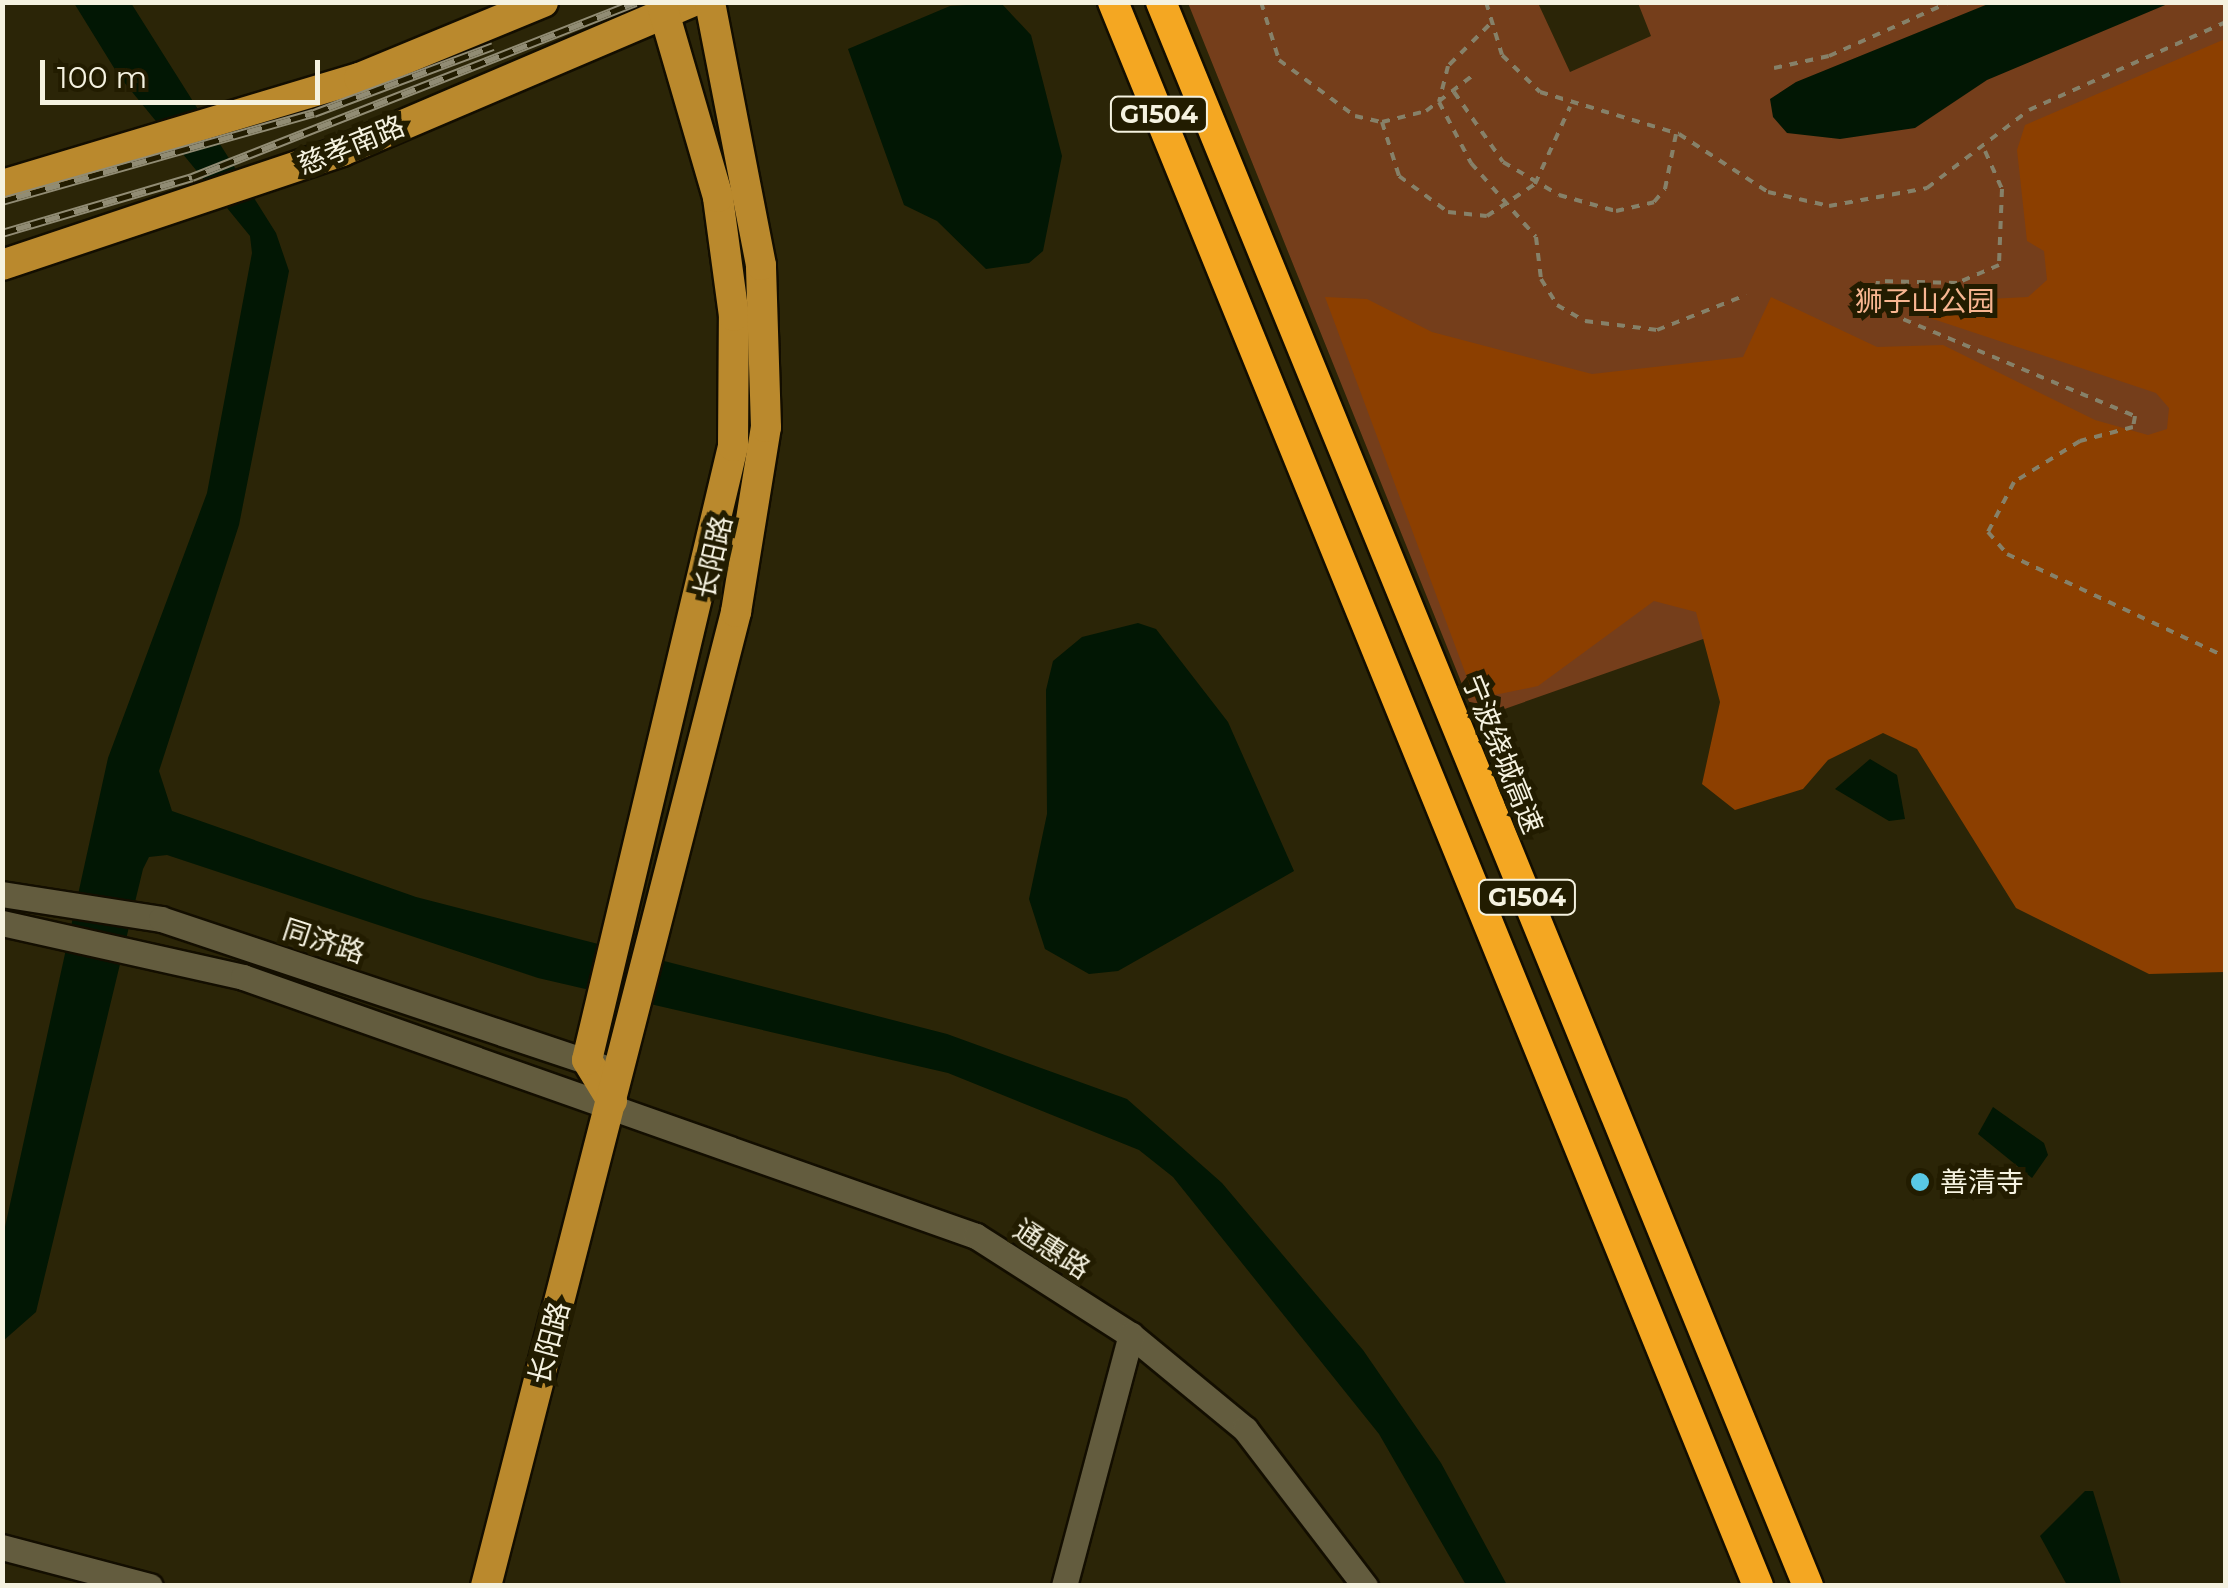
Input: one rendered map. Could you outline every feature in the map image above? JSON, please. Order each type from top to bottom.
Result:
[{"type":"highway","name":"G1504","points":[[1114,2],[1758,1586]]},
{"type":"highway","name":"宁波绕城高速","points":[[1161,2],[1808,1586]]},
{"type":"main road","points":[[2,186],[358,78],[543,2]]},
{"type":"main road","name":"长阳路","points":[[486,1586],[736,612],[766,427],[761,265],[710,2]]},
{"type":"main road","name":"长阳路","points":[[588,1060],[723,519],[733,446],[734,316],[718,197],[673,5]]},
{"type":"main road","name":"慈孝南路","points":[[2,264],[193,206],[271,177],[673,5]]},
{"type":"main road","points":[[588,1060],[616,1088]]},
{"type":"street","name":"同济路","points":[[2,894],[88,902],[138,914],[588,1060]]},
{"type":"street","points":[[2,923],[54,928],[126,946],[616,1088]]},
{"type":"street","name":"通惠路","points":[[616,1088],[976,1236],[1131,1335],[1246,1429],[1364,1586]]},
{"type":"street","points":[[1064,1586],[1131,1335]]},
{"type":"street","points":[[2,1547],[150,1586]]},
{"type":"path","points":[[1261,2],[1290,72],[1355,116],[1382,122],[1439,102],[1472,76]]},
{"type":"path","points":[[1395,2],[1412,2]]},
{"type":"path","points":[[1486,2],[1489,25],[1522,78],[1570,107],[1676,133],[1768,192],[1808,206],[1927,188],[1984,151],[2029,110],[2226,22]]},
{"type":"path","points":[[1774,68],[1830,56],[1950,2]]},
{"type":"path","points":[[1489,25],[1448,66],[1439,102],[1471,163],[1536,237],[1548,292],[1571,316],[1658,330],[1746,295]]},
{"type":"path","points":[[1454,92],[1486,148],[1536,184],[1591,206],[1641,208],[1665,189],[1676,133]]},
{"type":"path","points":[[1382,122],[1385,153],[1426,200],[1470,216],[1510,204],[1536,184],[1570,107]]},
{"type":"path","points":[[1984,151],[2002,189],[1999,265],[1958,283],[1878,281],[1874,307],[2135,416],[2133,427],[2080,441],[2014,482],[1988,532],[2008,554],[2226,657]]},
{"type":"green space","name":"狮子山公园","points":[[1188,3],[1538,3],[1570,72],[1651,36],[1638,3],[2225,3],[2225,926],[1845,589],[1476,719]]},
{"type":"shaded area","points":[[1993,2],[2170,3],[1987,80],[1915,128],[1840,139],[1787,133],[1773,117],[1770,99],[1796,82]]},
{"type":"shaded area","points":[[74,3],[131,3],[276,233],[289,271],[239,525],[159,771],[172,811],[416,897],[947,1034],[1127,1099],[1222,1183],[1363,1350],[1441,1463],[1507,1585],[1466,1585],[1379,1434],[1173,1177],[1139,1150],[948,1073],[538,978],[167,855],[149,857],[143,869],[36,1312],[3,1341],[3,1236],[108,758],[207,493],[252,253],[250,236],[119,76]]},
{"type":"shaded area","points":[[1001,3],[1031,35],[1062,156],[1043,251],[1029,263],[986,269],[937,221],[904,205],[848,49],[950,6]]},
{"type":"shaded area","points":[[2225,39],[2225,972],[2149,974],[2016,908],[1917,749],[1883,733],[1828,760],[1803,789],[1735,810],[1702,784],[1720,702],[1696,612],[1654,601],[1538,686],[1475,699],[1325,297],[1367,299],[1432,332],[1592,374],[1743,357],[1771,297],[1877,347],[1943,345],[2095,420],[2148,435],[2167,429],[2169,408],[2156,393],[1927,317],[1927,302],[2028,297],[2047,280],[2044,251],[2027,241],[2017,150],[2025,125]]},
{"type":"shaded area","points":[[1138,623],[1156,629],[1228,722],[1294,871],[1118,971],[1089,974],[1045,949],[1029,899],[1047,814],[1046,690],[1053,661],[1082,637]]},
{"type":"shaded area","points":[[1870,759],[1897,775],[1905,819],[1889,821],[1835,789]]},
{"type":"shaded area","points":[[1993,1107],[2044,1143],[2048,1155],[2032,1178],[1978,1134]]},
{"type":"shaded area","points":[[2085,1491],[2093,1491],[2121,1584],[2067,1585],[2040,1536]]},
{"type":"railway","points":[[2,233],[192,177],[636,2]]},
{"type":"railway","points":[[2,201],[314,113],[493,46]]},
{"type":"place","name":"善清寺","points":[[1920,1182]]}]
